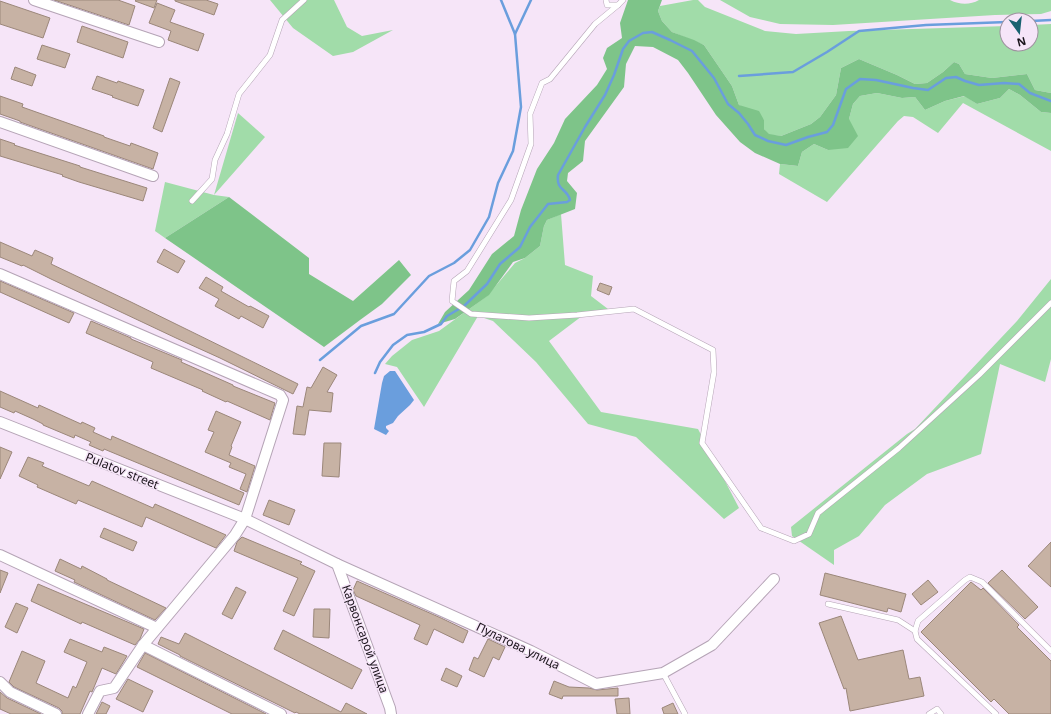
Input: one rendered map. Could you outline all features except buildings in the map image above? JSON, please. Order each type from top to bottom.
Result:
[{"type":"street","points":[[34,0],[159,42]]},
{"type":"street","points":[[0,122],[153,176]]},
{"type":"street","points":[[0,274],[280,395],[283,400],[244,519],[235,535],[143,645],[114,688],[100,691],[88,714]]},
{"type":"street","name":"Pulatov street","points":[[0,422],[244,519]]},
{"type":"street","name":"Пулатова улица","points":[[244,519],[337,564],[531,650],[596,684],[663,673],[712,646],[774,579]]},
{"type":"street","points":[[0,555],[157,628]]},
{"type":"street","name":"Карвонсарой улица","points":[[337,564],[391,714]]},
{"type":"street","points":[[143,645],[281,714]]},
{"type":"street","points":[[0,682],[10,692],[56,714]]},
{"type":"lane","points":[[192,201],[212,179],[215,160],[227,134],[239,94],[270,55],[282,20],[304,0]]},
{"type":"lane","points":[[606,0],[607,5],[618,5]]},
{"type":"lane","points":[[623,0],[595,24],[550,79],[542,84],[530,114],[531,144],[511,200],[467,271],[454,281],[452,301],[471,314],[529,318],[634,309],[713,350],[714,372],[702,443],[761,528],[794,541],[809,534],[818,513],[899,448],[979,375],[1051,304]]},
{"type":"lane","points":[[996,714],[917,639],[915,631],[918,620],[970,577],[982,582],[1051,651]]},
{"type":"lane","points":[[828,604],[898,620],[915,631]]},
{"type":"lane","points":[[663,673],[685,714]]},
{"type":"lane","points":[[929,714],[937,709],[941,714]]},
{"type":"green space","points":[[270,0],[334,0],[347,27],[362,36],[393,30],[353,52],[333,56],[293,28]]},
{"type":"green space","points":[[628,0],[662,0],[658,11],[662,21],[672,32],[704,45],[732,86],[739,105],[759,111],[764,120],[764,129],[769,134],[781,136],[811,124],[820,117],[836,95],[841,68],[859,59],[915,84],[927,83],[954,62],[959,64],[965,74],[992,78],[1027,74],[1035,90],[1051,93],[1051,113],[1041,112],[1020,95],[1009,89],[1000,98],[977,104],[964,96],[945,101],[925,110],[915,97],[902,98],[877,93],[860,96],[853,104],[849,119],[858,136],[848,148],[828,150],[814,144],[802,152],[798,166],[780,164],[755,153],[740,142],[716,115],[678,60],[653,47],[635,46],[626,64],[624,87],[585,141],[583,161],[568,173],[567,181],[577,193],[575,209],[547,220],[544,226],[540,246],[525,258],[513,262],[489,295],[455,319],[438,324],[445,312],[469,290],[492,254],[514,236],[521,210],[537,169],[554,143],[565,119],[597,85],[607,69],[603,58],[607,48],[622,38],[620,23]]},
{"type":"green space","points":[[698,0],[705,7],[765,31],[796,34],[999,26],[999,52],[1039,52],[1039,25],[1051,24],[1051,93],[1035,90],[1027,74],[992,78],[965,74],[959,64],[954,62],[927,83],[915,84],[859,59],[841,68],[836,95],[820,117],[811,124],[781,136],[768,135],[764,129],[764,120],[739,105],[732,86],[704,45],[672,32],[662,21],[658,11],[660,6]]},
{"type":"green space","points":[[720,0],[950,0],[965,4],[979,0],[1051,0],[1051,11],[1041,14],[1039,14],[1039,12],[999,12],[999,15],[833,25],[780,24],[750,17]]},
{"type":"green space","points":[[1009,89],[1020,95],[1041,112],[1051,113],[1051,151],[963,103],[938,133],[913,117],[904,116],[827,202],[779,174],[780,164],[798,166],[802,152],[814,144],[828,150],[849,119],[853,104],[860,96],[877,93],[902,98],[915,97],[925,110],[945,101],[965,96],[977,104],[1000,98]]},
{"type":"green space","points":[[238,113],[265,137],[214,195]]},
{"type":"green space","points":[[165,182],[214,195],[229,197],[165,238],[155,231]]},
{"type":"green space","points":[[229,197],[309,258],[309,274],[353,301],[399,260],[411,275],[382,304],[324,347],[165,238]]},
{"type":"green space","points":[[561,214],[565,265],[593,276],[591,296],[608,309],[586,313],[549,341],[601,412],[698,429],[739,508],[724,519],[636,437],[588,424],[536,362],[493,321],[478,316],[424,407],[397,367],[385,364],[392,356],[412,340],[439,331],[487,296],[515,263],[525,258],[540,246],[544,226],[547,220]]},
{"type":"green space","points":[[1051,279],[1051,359],[1045,382],[1000,364],[981,454],[927,474],[885,505],[859,536],[834,550],[834,565],[792,536],[791,527],[915,429],[1017,321]]},
{"type":"water","points":[[390,371],[395,371],[414,400],[393,423],[386,426],[389,431],[386,435],[374,429],[382,383],[384,376]]},
{"type":"waterway","points":[[320,360],[361,326],[394,314],[429,276],[454,263],[470,250],[489,217],[498,183],[513,151],[521,107],[515,34],[501,0]]},
{"type":"waterway","points":[[515,34],[531,0]]},
{"type":"waterway","points":[[1039,21],[1051,20]]},
{"type":"waterway","points":[[739,76],[793,72],[859,31],[926,25],[999,22]]},
{"type":"waterway","points":[[375,373],[380,362],[393,345],[407,335],[424,332],[441,324],[447,316],[464,306],[487,284],[500,264],[520,247],[530,227],[548,204],[567,202],[570,200],[567,193],[560,187],[558,175],[605,95],[623,49],[629,41],[643,33],[652,32],[692,51],[714,78],[728,104],[739,113],[755,135],[768,141],[786,145],[827,132],[833,125],[846,89],[860,79],[876,80],[928,90],[946,78],[956,77],[979,85],[1004,83],[1019,84],[1030,93],[1051,101]]}]
